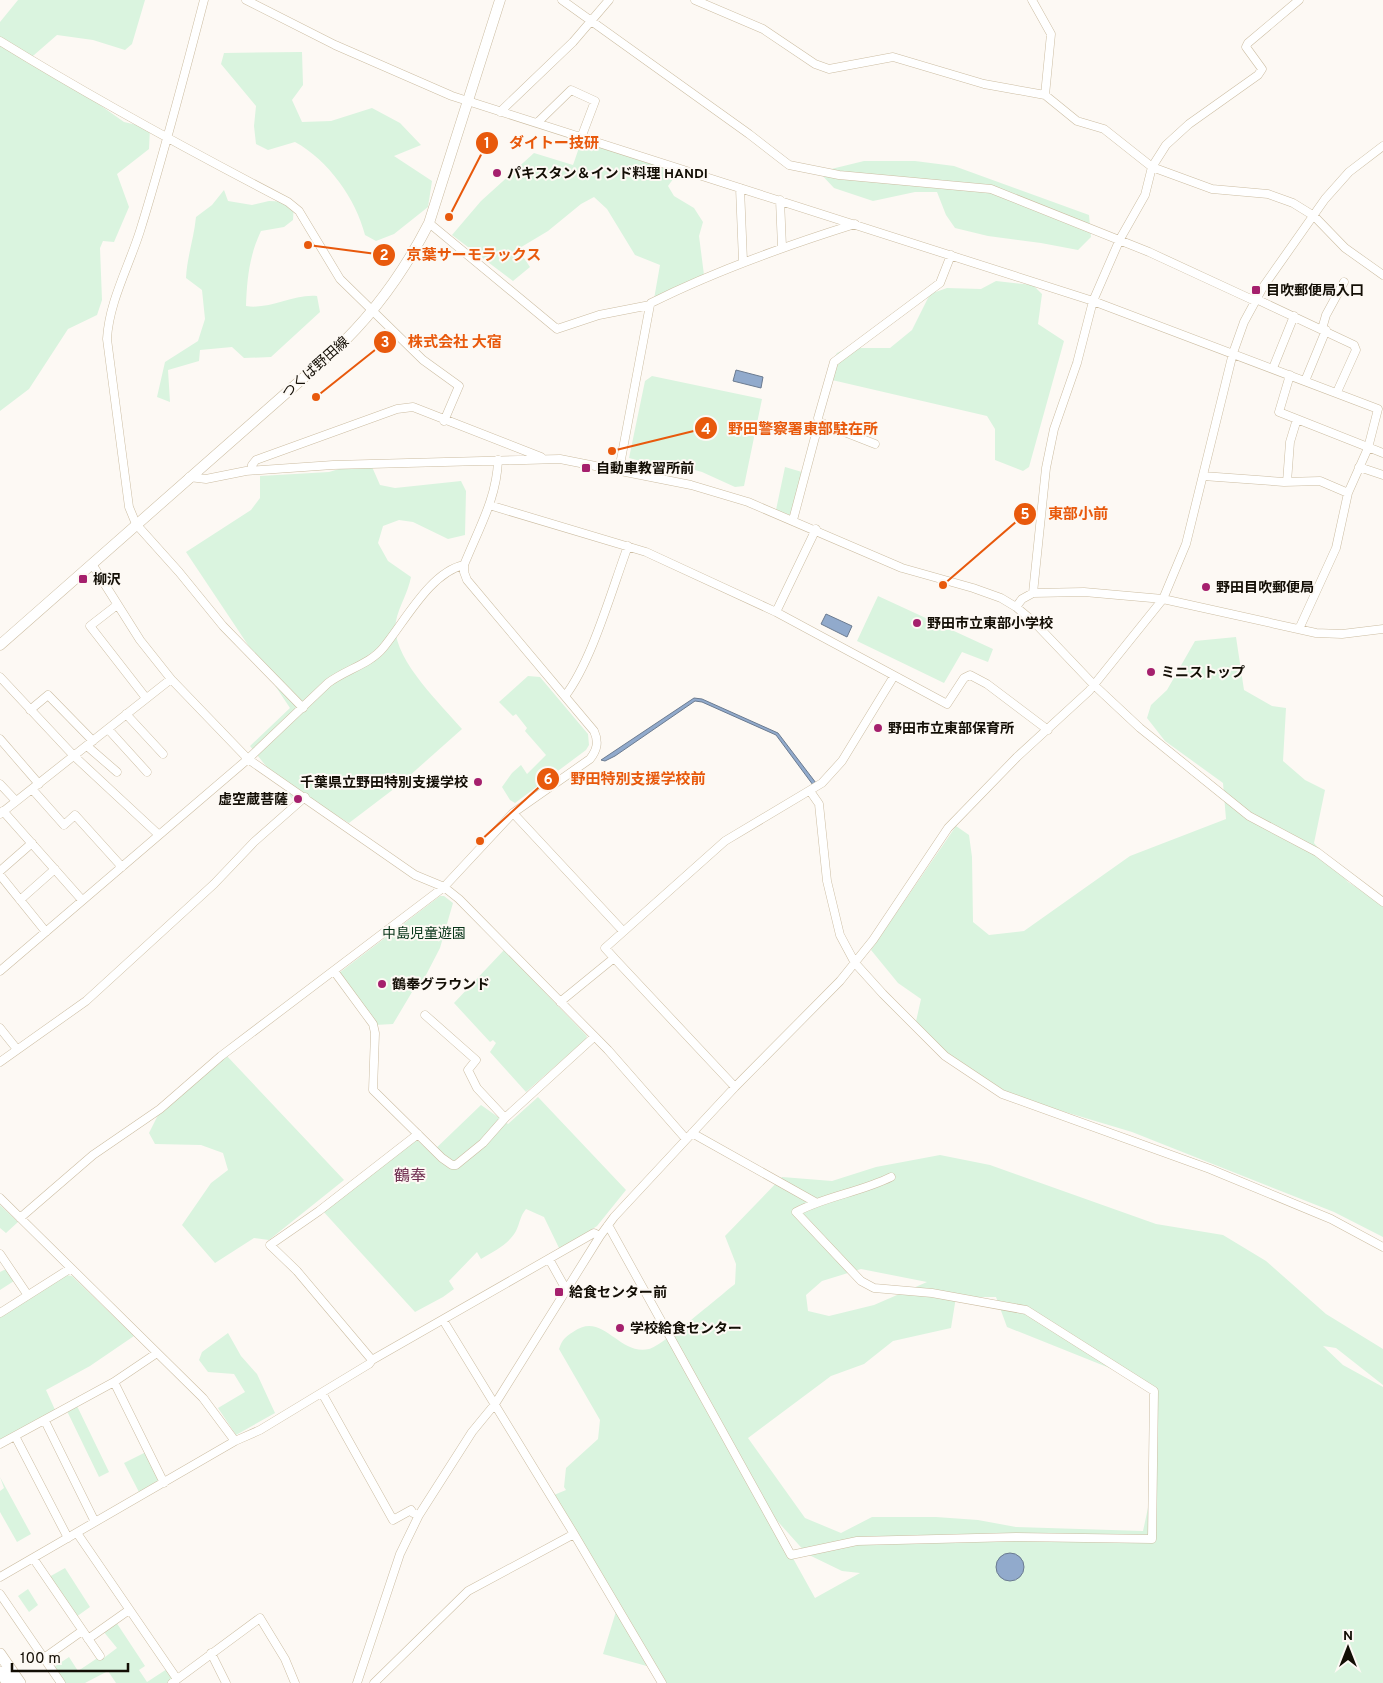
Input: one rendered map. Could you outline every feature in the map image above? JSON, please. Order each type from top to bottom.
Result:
[{"type":"highway","points":[[0,1654],[20,1683]]},
{"type":"highway","points":[[0,1672],[8,1683]]},
{"type":"main road","name":"つくば野田線","points":[[0,645],[334,350],[374,311],[401,274],[429,223],[500,0]]},
{"type":"street","points":[[204,0],[168,140],[131,260],[108,324],[107,339],[129,507],[136,524],[179,572],[222,626],[303,708]]},
{"type":"street","points":[[246,0],[382,67],[468,101],[1093,301],[1378,409],[1368,448],[1348,493],[1336,548],[1298,629]]},
{"type":"street","points":[[562,0],[749,134],[789,165],[839,175],[991,189],[1120,239],[1294,316],[1354,345],[1356,350],[1337,392]]},
{"type":"street","points":[[500,112],[591,21],[609,0]]},
{"type":"street","points":[[695,0],[763,29],[815,64],[829,69],[894,57],[984,84],[1045,95],[1077,121],[1104,130],[1152,167],[1212,189],[1268,194],[1284,199],[1314,216],[1345,248],[1383,275]]},
{"type":"street","points":[[1032,0],[1051,34],[1045,95]]},
{"type":"street","points":[[1033,593],[1046,468],[1054,429],[1077,363],[1093,301],[1120,239],[1145,195],[1152,167],[1166,145],[1189,124],[1258,75],[1262,69],[1246,47],[1248,43],[1299,0]]},
{"type":"street","points":[[0,42],[72,86],[168,140],[288,202],[299,211],[340,279],[423,360],[458,386],[444,421]]},
{"type":"street","points":[[536,123],[571,90],[595,101],[581,138]]},
{"type":"street","points":[[357,1683],[400,1554],[419,1515],[472,1432],[495,1404],[608,1225],[735,1087],[856,963],[906,893],[948,828],[1094,685],[1163,599],[1186,544],[1233,353],[1244,322],[1255,300],[1314,216],[1349,172],[1383,146]]},
{"type":"street","points":[[740,188],[743,261]]},
{"type":"street","points":[[780,200],[782,247]]},
{"type":"street","points":[[429,223],[557,329],[599,315],[650,305]]},
{"type":"street","points":[[619,470],[651,302],[743,261],[855,224]]},
{"type":"street","points":[[793,520],[834,362],[940,284],[950,255]]},
{"type":"street","points":[[1305,381],[1324,330],[1326,315],[1344,282]]},
{"type":"street","points":[[1273,368],[1294,316]]},
{"type":"street","points":[[1290,375],[1279,412],[1383,453]]},
{"type":"street","points":[[251,470],[256,460],[397,409],[413,407],[444,421],[544,458]]},
{"type":"street","points":[[1287,482],[1290,442],[1297,420]]},
{"type":"street","points":[[819,422],[875,444]]},
{"type":"street","points":[[189,477],[206,479],[251,470],[544,458],[578,461],[710,490],[748,502],[816,529],[902,568],[1001,598],[1040,628],[1094,685],[1140,728],[1249,816],[1317,852],[1383,902]]},
{"type":"street","points":[[20,1218],[93,1155],[160,1109],[222,1056],[444,887],[513,813],[590,759],[595,752],[597,745],[594,731],[467,580],[464,572],[464,565],[489,505],[496,482],[498,460]]},
{"type":"street","points":[[1359,467],[1383,475]]},
{"type":"street","points":[[1203,476],[1287,482],[1320,480],[1348,493]]},
{"type":"street","points":[[489,505],[628,546],[674,564],[776,612],[947,704],[964,678],[970,675],[987,684],[1048,730]]},
{"type":"street","points":[[776,612],[816,529]]},
{"type":"street","points":[[565,696],[574,684],[601,622],[628,546]]},
{"type":"street","points":[[92,564],[140,640],[171,679],[248,759],[415,875],[444,887],[486,924],[689,1136],[815,1202]]},
{"type":"street","points":[[0,971],[248,759],[341,673],[375,656],[432,586],[448,570],[464,565]]},
{"type":"street","points":[[1016,608],[1022,599],[1033,593],[1084,592],[1163,599],[1328,634],[1383,629]]},
{"type":"street","points":[[117,605],[90,626],[146,698]]},
{"type":"street","points":[[735,1087],[605,948],[623,930],[726,842],[809,790],[810,792],[842,761],[894,676]]},
{"type":"street","points":[[0,677],[74,756],[159,835]]},
{"type":"street","points":[[82,900],[2,812],[171,679]]},
{"type":"street","points":[[30,710],[48,695],[90,744],[118,772]]},
{"type":"street","points":[[126,714],[162,754]]},
{"type":"street","points":[[108,729],[147,772]]},
{"type":"street","points":[[0,739],[64,825],[75,815],[122,867]]},
{"type":"street","points":[[0,784],[16,801]]},
{"type":"street","points":[[810,792],[819,804],[833,910],[840,935],[856,963],[883,994],[945,1056],[1002,1094],[1210,1169],[1330,1219],[1383,1247]]},
{"type":"street","points":[[0,1062],[16,1048],[86,1001],[214,884],[254,842],[305,797]]},
{"type":"street","points":[[513,813],[623,930]]},
{"type":"street","points":[[0,871],[32,843]]},
{"type":"street","points":[[20,900],[55,870]]},
{"type":"street","points":[[0,875],[46,932]]},
{"type":"street","points":[[560,1002],[614,958]]},
{"type":"street","points":[[334,971],[373,1024],[375,1033],[373,1090],[442,1158],[452,1165],[456,1165],[483,1143],[505,1118],[594,1038]]},
{"type":"street","points":[[425,1015],[476,1060],[468,1070],[477,1088],[505,1118]]},
{"type":"street","points":[[0,1028],[16,1048]]},
{"type":"street","points":[[372,1360],[297,1271],[270,1245],[319,1211],[418,1134]]},
{"type":"street","points":[[608,1225],[791,1555],[820,1547],[857,1541],[1016,1537],[1152,1539],[1154,1391],[1026,1310],[932,1294],[874,1288],[861,1281],[796,1212],[815,1202],[852,1192],[891,1176]]},
{"type":"street","points":[[0,1198],[203,1398],[235,1441]]},
{"type":"street","points":[[0,1577],[235,1441],[260,1430],[369,1364],[372,1360],[594,1233],[600,1236]]},
{"type":"street","points":[[0,1254],[27,1294]]},
{"type":"street","points":[[549,1259],[563,1284],[568,1287]]},
{"type":"street","points":[[0,1313],[27,1294],[71,1268]]},
{"type":"street","points":[[444,1320],[662,1683]]},
{"type":"street","points":[[0,1444],[114,1382],[157,1353]]},
{"type":"street","points":[[114,1382],[164,1483]]},
{"type":"street","points":[[322,1392],[393,1520],[411,1510],[419,1515]]},
{"type":"street","points":[[45,1421],[95,1522]]},
{"type":"street","points":[[14,1436],[68,1538]]},
{"type":"street","points":[[77,1533],[128,1610],[178,1680],[211,1653],[260,1618],[285,1658],[295,1683]]},
{"type":"street","points":[[374,1683],[468,1591],[574,1534]]},
{"type":"street","points":[[33,1558],[100,1656]]},
{"type":"street","points":[[0,1594],[61,1683]]},
{"type":"street","points":[[88,1639],[128,1610]]},
{"type":"street","points":[[44,1658],[82,1631]]},
{"type":"street","points":[[211,1653],[226,1683]]},
{"type":"green space","points":[[18,0],[145,0],[132,44],[125,50],[93,40],[57,35],[26,62],[73,86],[124,122],[150,128],[149,149],[117,174],[129,207],[114,242],[103,241],[100,248],[102,300],[97,315],[68,329],[29,389],[0,411],[0,22]]},
{"type":"green space","points":[[302,52],[303,85],[292,100],[302,122],[331,121],[372,108],[400,123],[421,145],[394,156],[432,181],[428,207],[394,234],[376,241],[365,235],[355,208],[339,182],[319,159],[295,142],[268,150],[256,144],[254,126],[256,106],[221,64],[224,53]]},
{"type":"green space","points":[[582,139],[666,167],[676,175],[668,186],[674,196],[694,208],[703,222],[699,236],[704,275],[654,299],[660,265],[635,255],[607,209],[594,197],[581,204],[548,231],[518,249],[530,267],[513,281],[452,235],[481,201],[534,153],[573,165]]},
{"type":"green space","points":[[864,161],[915,161],[954,166],[1089,215],[1091,237],[1078,250],[988,236],[955,228],[946,215],[937,192],[915,192],[873,201],[834,188],[819,172]]},
{"type":"green space","points":[[224,190],[228,201],[252,205],[269,201],[294,202],[293,220],[284,227],[261,231],[249,268],[246,306],[264,306],[299,297],[317,296],[320,312],[271,357],[244,358],[232,347],[200,350],[199,361],[168,370],[170,402],[157,397],[165,362],[198,341],[205,319],[202,290],[186,278],[196,217],[212,205]]},
{"type":"green space","points":[[996,281],[1033,285],[1042,294],[1038,324],[1064,341],[1029,467],[1023,471],[995,460],[995,429],[987,416],[832,380],[829,367],[837,353],[847,348],[890,348],[912,330],[930,294],[947,288],[981,289]]},
{"type":"green space","points":[[652,376],[762,399],[744,486],[735,487],[702,472],[680,466],[663,467],[629,458],[645,381]]},
{"type":"green space","points":[[369,460],[380,485],[395,488],[461,481],[466,491],[465,535],[448,539],[413,522],[399,520],[383,526],[378,543],[388,561],[411,577],[396,621],[396,635],[400,649],[418,679],[462,729],[399,785],[349,823],[308,798],[297,805],[250,746],[290,708],[186,552],[251,510],[260,498],[260,476],[329,472]]},
{"type":"green space","points":[[785,467],[802,472],[792,516],[776,510]]},
{"type":"green space","points":[[878,596],[993,649],[988,662],[962,652],[944,683],[857,641]]},
{"type":"green space","points":[[1236,637],[1244,690],[1272,706],[1286,708],[1283,761],[1305,780],[1325,790],[1314,843],[1348,882],[1383,904],[1383,1237],[1334,1212],[1132,1132],[988,1089],[937,1050],[915,1026],[921,999],[898,983],[871,950],[956,826],[969,835],[972,857],[973,922],[989,935],[1024,931],[1130,856],[1226,819],[1223,783],[1165,741],[1147,718],[1151,705],[1167,690],[1195,641]]},
{"type":"green space","points":[[528,676],[540,677],[588,734],[589,745],[586,750],[515,803],[510,800],[502,787],[512,773],[521,765],[527,774],[546,755],[525,731],[527,728],[516,714],[513,716],[499,702]]},
{"type":"green space","name":"鶴奉グラウンド","points":[[440,896],[444,896],[453,903],[440,948],[425,977],[415,987],[393,1024],[375,1025],[339,973]]},
{"type":"green space","points":[[504,950],[587,1036],[586,1039],[526,1092],[490,1052],[496,1043],[493,1040],[490,1042],[454,1003]]},
{"type":"green space","points":[[226,1055],[344,1180],[269,1240],[254,1238],[215,1263],[182,1225],[211,1183],[228,1170],[223,1153],[201,1145],[155,1144],[149,1133],[159,1113]]},
{"type":"green space","points":[[538,1097],[626,1190],[597,1226],[560,1250],[544,1217],[526,1209],[516,1231],[509,1240],[481,1259],[477,1252],[449,1281],[454,1289],[415,1312],[322,1210],[416,1139],[431,1153],[481,1105],[508,1124]]},
{"type":"green space","points":[[940,1155],[990,1165],[1156,1224],[1223,1235],[1266,1261],[1326,1314],[1383,1349],[1383,1385],[1336,1348],[1323,1346],[1343,1365],[1383,1387],[1383,1683],[663,1683],[654,1668],[603,1654],[618,1605],[554,1495],[566,1490],[564,1487],[566,1468],[598,1439],[600,1420],[559,1349],[561,1343],[573,1332],[584,1327],[593,1326],[628,1346],[638,1349],[649,1349],[656,1346],[735,1284],[736,1264],[725,1236],[782,1177],[832,1181],[876,1167]],"holes":[[[861,1269],[927,1282],[874,1305],[829,1316],[808,1311],[806,1295],[822,1281]],[[956,1297],[996,1297],[1007,1327],[1152,1385],[1156,1402],[1158,1439],[1154,1477],[1143,1531],[1016,1527],[978,1520],[936,1517],[872,1517],[841,1533],[805,1518],[748,1438],[831,1376],[864,1364],[893,1341],[951,1328]],[[721,1428],[772,1515],[807,1554],[842,1571],[860,1573],[815,1598]]]},
{"type":"green space","points":[[0,1205],[18,1222],[6,1233],[0,1228]]},
{"type":"green space","points":[[6,1269],[14,1281],[0,1290],[0,1272]]},
{"type":"green space","points":[[66,1275],[72,1276],[134,1336],[90,1366],[46,1390],[56,1412],[0,1442],[0,1317]]},
{"type":"green space","points":[[228,1333],[241,1356],[257,1374],[275,1413],[236,1435],[218,1408],[245,1392],[234,1374],[208,1372],[199,1360],[202,1352]]},
{"type":"green space","points":[[77,1406],[109,1472],[99,1477],[67,1411]]},
{"type":"green space","points":[[146,1452],[159,1480],[139,1492],[124,1463]]},
{"type":"green space","points":[[0,1477],[31,1534],[17,1542],[0,1512],[0,1491],[4,1488]]},
{"type":"green space","points":[[65,1568],[90,1607],[76,1617],[49,1577]]},
{"type":"green space","points":[[28,1589],[38,1605],[29,1612],[18,1596]]},
{"type":"green space","points":[[116,1622],[145,1666],[139,1670],[147,1682],[167,1669],[172,1676],[171,1681],[168,1683],[116,1683],[108,1671],[85,1683],[65,1683],[54,1667],[69,1657],[78,1671],[99,1657],[101,1660],[117,1648],[103,1631]]},
{"type":"water","points":[[736,370],[763,377],[761,388],[733,381]]},
{"type":"water","points":[[826,614],[852,626],[847,637],[821,624]]},
{"type":"water","points":[[694,698],[702,699],[778,733],[816,783],[813,785],[776,735],[702,702],[695,701],[615,756],[605,761],[601,760]]},
{"type":"water","points":[[1010,1553],[1020,1557],[1024,1567],[1020,1577],[1010,1581],[1000,1577],[996,1567],[1000,1557]]},
{"type":"place","name":"パキスタン＆インド料理 HANDI","points":[[497,173]]},
{"type":"place","name":"ダイトー技研","points":[[449,217]]},
{"type":"place","name":"京葉サーモラックス","points":[[308,245]]},
{"type":"place","name":"目吹郵便局入口","points":[[1256,290]]},
{"type":"place","name":"株式会社 大宿","points":[[316,397]]},
{"type":"place","name":"野田警察署東部駐在所","points":[[612,451]]},
{"type":"place","name":"自動車教習所前","points":[[586,468]]},
{"type":"place","name":"柳沢","points":[[83,579]]},
{"type":"place","name":"東部小前","points":[[943,585]]},
{"type":"place","name":"野田目吹郵便局","points":[[1206,587]]},
{"type":"place","name":"野田市立東部小学校","points":[[917,623]]},
{"type":"place","name":"ミニストップ","points":[[1151,672]]},
{"type":"place","name":"野田市立東部保育所","points":[[878,728]]},
{"type":"place","name":"千葉県立野田特別支援学校","points":[[478,782]]},
{"type":"place","name":"虚空蔵菩薩","points":[[298,799]]},
{"type":"place","name":"野田特別支援学校前","points":[[480,841]]},
{"type":"place","name":"鶴奉グラウンド","points":[[382,984]]},
{"type":"place","name":"給食センター前","points":[[559,1292]]},
{"type":"place","name":"学校給食センター","points":[[620,1328]]},
{"type":"district","name":"鶴奉","points":[[410,1175]]},
{"type":"park label","name":"中島児童遊園","points":[[424,933]]}]
